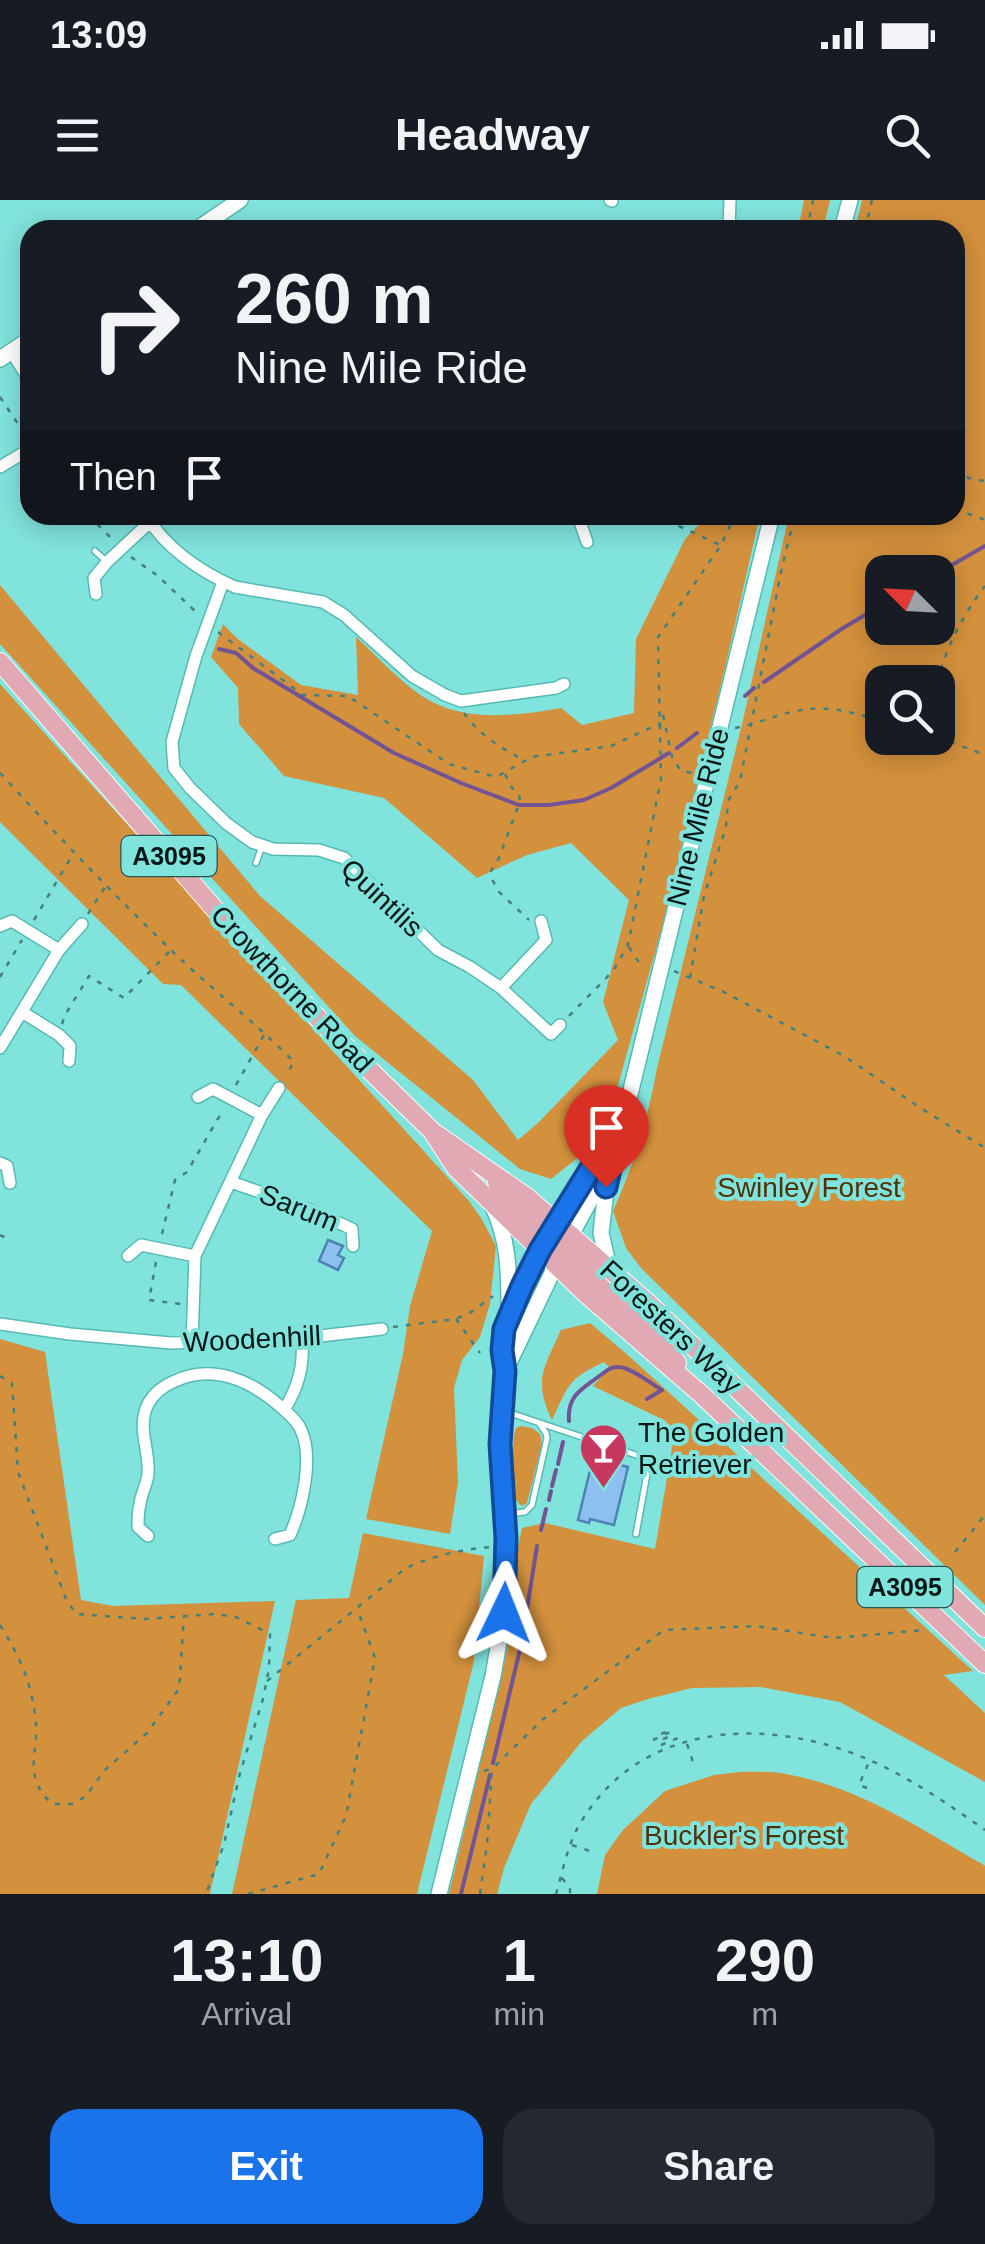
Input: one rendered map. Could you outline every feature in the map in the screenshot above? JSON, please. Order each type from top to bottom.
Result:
[{"type":"main road","points":[[211,220],[240,200]]},
{"type":"main road","name":"Nine Mile Ride","points":[[505,1371],[613,1158],[770,525]]},
{"type":"main road","name":"Crowthorne Road","points":[[0,662],[226,920],[432,1131],[456,1168],[491,1203],[548,1237]]},
{"type":"main road","name":"Nine Mile Ride","points":[[439,1894],[493,1676],[504,1613],[504,1329],[548,1237],[622,1118]]},
{"type":"main road","name":"Crowthorne Road","points":[[432,1131],[509,1183],[548,1237]]},
{"type":"main road","points":[[609,1268],[602,1226],[613,1158]]},
{"type":"main road","points":[[491,1203],[504,1235],[509,1262],[509,1315]]},
{"type":"main road","name":"A3095","points":[[555,1266],[548,1237],[568,1241]]},
{"type":"main road","points":[[568,1241],[575,1262],[664,1348],[702,1395]]},
{"type":"main road","name":"Foresters Way","points":[[568,1241],[609,1268],[647,1302],[985,1628]]},
{"type":"main road","name":"Foresters Way","points":[[555,1266],[702,1395],[985,1664]]},
{"type":"street","points":[[96,594],[94,578],[143,525]]},
{"type":"street","points":[[154,525],[181,555],[223,582],[323,602],[344,615],[412,676],[445,695],[462,701],[534,684],[561,689]]},
{"type":"street","points":[[581,525],[587,542]]},
{"type":"street","name":"Quintilis","points":[[223,582],[196,656],[172,742],[174,768],[226,823],[252,842],[287,850],[318,850],[344,858],[438,950],[500,988],[550,1034],[560,1025]]},
{"type":"street","points":[[0,926],[12,921],[59,950]]},
{"type":"street","points":[[500,988],[546,940],[542,921]]},
{"type":"street","points":[[0,1048],[59,950],[82,924]]},
{"type":"street","points":[[22,1012],[70,1046],[69,1061]]},
{"type":"street","name":"Sarum","points":[[192,1342],[195,1256],[262,1114],[279,1088]]},
{"type":"street","points":[[198,1096],[213,1089],[262,1114]]},
{"type":"street","points":[[0,1164],[6,1166],[10,1183]]},
{"type":"street","name":"Sarum","points":[[231,1182],[352,1229],[353,1246]]},
{"type":"street","points":[[128,1256],[141,1245],[195,1256]]},
{"type":"street","name":"Woodenhill","points":[[0,1324],[171,1343],[302,1338],[382,1328]]},
{"type":"street","points":[[284,1410],[304,1361],[302,1338]]},
{"type":"street","points":[[148,1536],[138,1527],[148,1473],[142,1421],[149,1401],[162,1386],[186,1376],[213,1373],[242,1380],[266,1394],[301,1428],[308,1458],[299,1516],[290,1535],[275,1538]]},
{"type":"lane","points":[[96,551],[107,562]]},
{"type":"lane","points":[[256,863],[262,846]]},
{"type":"lane","points":[[501,1410],[645,1458],[649,1463],[636,1534]]},
{"type":"lane","points":[[505,1514],[525,1512],[532,1505],[546,1445],[546,1433],[536,1421]]},
{"type":"lane","points":[[546,1445],[561,1430]]},
{"type":"path","points":[[0,398],[20,429]]},
{"type":"path","points":[[98,525],[208,624],[303,696],[348,696],[449,764],[496,778],[532,757],[610,746],[662,723]]},
{"type":"path","points":[[677,525],[721,545]]},
{"type":"path","points":[[560,1025],[613,971],[628,945],[661,779],[658,637],[721,545],[730,525]]},
{"type":"path","points":[[792,525],[753,724],[740,781],[728,801],[726,826],[704,896],[690,978],[844,1056],[985,1148]]},
{"type":"path","points":[[942,665],[957,628],[985,586]]},
{"type":"path","points":[[462,701],[464,715],[473,726],[525,761]]},
{"type":"path","points":[[660,704],[672,757],[682,771],[702,771]]},
{"type":"path","points":[[720,730],[799,710],[823,708],[865,715]]},
{"type":"path","points":[[955,743],[985,754]]},
{"type":"path","points":[[0,773],[73,854],[294,1062],[279,1088]]},
{"type":"path","points":[[504,773],[520,801],[491,871],[492,881],[529,921],[542,921]]},
{"type":"path","points":[[0,978],[73,854]]},
{"type":"path","points":[[82,924],[106,884]]},
{"type":"path","points":[[628,945],[644,971]]},
{"type":"path","points":[[59,1035],[65,1014],[88,976],[124,998],[171,950]]},
{"type":"path","points":[[193,1306],[149,1300],[175,1180],[187,1172],[266,1034]]},
{"type":"path","points":[[0,1236],[8,1239]]},
{"type":"path","points":[[382,1328],[456,1319],[498,1296]]},
{"type":"path","points":[[456,1319],[480,1353]]},
{"type":"path","points":[[0,1376],[12,1383],[18,1472],[66,1599],[76,1614],[145,1618],[214,1614],[236,1617],[270,1634],[266,1682],[224,1844],[206,1894]]},
{"type":"path","points":[[955,1552],[985,1515]]},
{"type":"path","points":[[266,1682],[406,1568],[468,1548],[498,1547]]},
{"type":"path","points":[[248,1894],[319,1874],[346,1816],[374,1658],[357,1608]]},
{"type":"path","points":[[0,1626],[20,1658],[30,1692],[36,1718],[34,1774],[40,1792],[52,1804],[73,1804],[86,1796],[105,1770],[146,1732],[179,1689],[184,1616]]},
{"type":"path","points":[[469,1776],[492,1768],[542,1720],[664,1630],[756,1626],[834,1638],[934,1630]]},
{"type":"path","points":[[556,1894],[578,1825],[596,1799],[639,1762],[674,1746],[722,1733],[780,1736],[825,1745],[869,1760],[932,1794],[985,1830]]},
{"type":"path","points":[[662,1745],[667,1736]]},
{"type":"path","points":[[667,1736],[674,1746]]},
{"type":"path","points":[[653,1740],[678,1738]]},
{"type":"path","points":[[686,1742],[692,1762],[697,1761]]},
{"type":"path","points":[[867,1788],[859,1785],[869,1760]]},
{"type":"path","points":[[480,1894],[492,1768]]},
{"type":"path","points":[[572,1844],[590,1851],[592,1847]]},
{"type":"path","points":[[561,1877],[570,1894]]},
{"type":"green space","points":[[804,200],[830,200],[825,220],[800,220]]},
{"type":"green space","name":"Swinley Forest","points":[[862,200],[985,200],[985,1605],[641,1268],[626,1248],[613,1211],[634,1159],[787,525],[965,525],[965,220],[857,220]]},
{"type":"green space","points":[[698,525],[758,525],[661,931],[612,1107],[580,1156],[551,1179],[520,1169],[355,1036],[0,644],[0,585],[260,896],[473,1080],[518,1140],[618,1040],[603,1002],[629,900],[571,843],[527,855],[477,878],[384,798],[284,776],[239,724],[238,688],[211,657],[223,624],[301,685],[358,695],[356,637],[413,690],[454,710],[508,715],[561,708],[582,725],[634,713],[636,639],[685,539]]},
{"type":"green space","points":[[0,684],[469,1201],[496,1246],[490,1304],[480,1337],[462,1360],[454,1388],[458,1482],[450,1534],[366,1519],[410,1306],[432,1231],[181,985],[163,984],[0,822]]},
{"type":"green space","points":[[590,1323],[973,1671],[944,1675],[985,1713],[985,1782],[840,1702],[761,1687],[692,1688],[621,1708],[582,1741],[531,1804],[497,1894],[449,1894],[507,1651],[522,1528],[545,1523],[655,1549],[673,1442],[666,1421],[593,1386],[610,1368],[604,1362],[571,1384],[552,1420],[546,1406],[543,1374],[561,1330]]},
{"type":"green space","points":[[0,1339],[45,1352],[81,1600],[113,1606],[275,1601],[210,1894],[0,1894]]},
{"type":"green space","points":[[521,1426],[540,1434],[542,1444],[527,1503],[522,1506],[513,1492],[511,1474],[514,1435]]},
{"type":"green space","points":[[363,1533],[484,1556],[474,1661],[417,1894],[232,1894],[296,1600],[349,1598]]},
{"type":"green space","name":"Buckler's Forest","points":[[780,1773],[813,1780],[888,1810],[985,1866],[985,1894],[597,1894],[605,1855],[623,1830],[665,1791],[714,1775]]},
{"type":"building","points":[[328,1240],[343,1246],[338,1255],[344,1258],[338,1270],[319,1261]]},
{"type":"building","name":"The Golden Retriever","points":[[593,1458],[628,1467],[614,1525],[578,1520]]},
{"type":"waterway","points":[[955,563],[985,546]]},
{"type":"waterway","points":[[764,682],[865,615]]},
{"type":"waterway","points":[[219,649],[236,653],[253,668],[394,753],[519,805],[584,800],[669,753]]},
{"type":"waterway","points":[[745,696],[754,688]]},
{"type":"waterway","points":[[677,748],[697,733]]},
{"type":"waterway","points":[[569,1421],[570,1405],[576,1394],[613,1368],[629,1370],[662,1390],[647,1399]]},
{"type":"waterway","points":[[558,1464],[563,1442]]},
{"type":"waterway","points":[[552,1486],[556,1470]]},
{"type":"waterway","points":[[549,1500],[551,1491]]},
{"type":"waterway","points":[[541,1530],[546,1509]]},
{"type":"waterway","points":[[493,1763],[522,1641],[537,1546]]},
{"type":"waterway","points":[[461,1894],[490,1775]]},
{"type":"place","name":"The Golden Retriever","points":[[603,1490]]},
{"type":"route","points":[[504,1613],[506,1538],[500,1444],[504,1329],[540,1250],[622,1118],[606,1187]]}]
